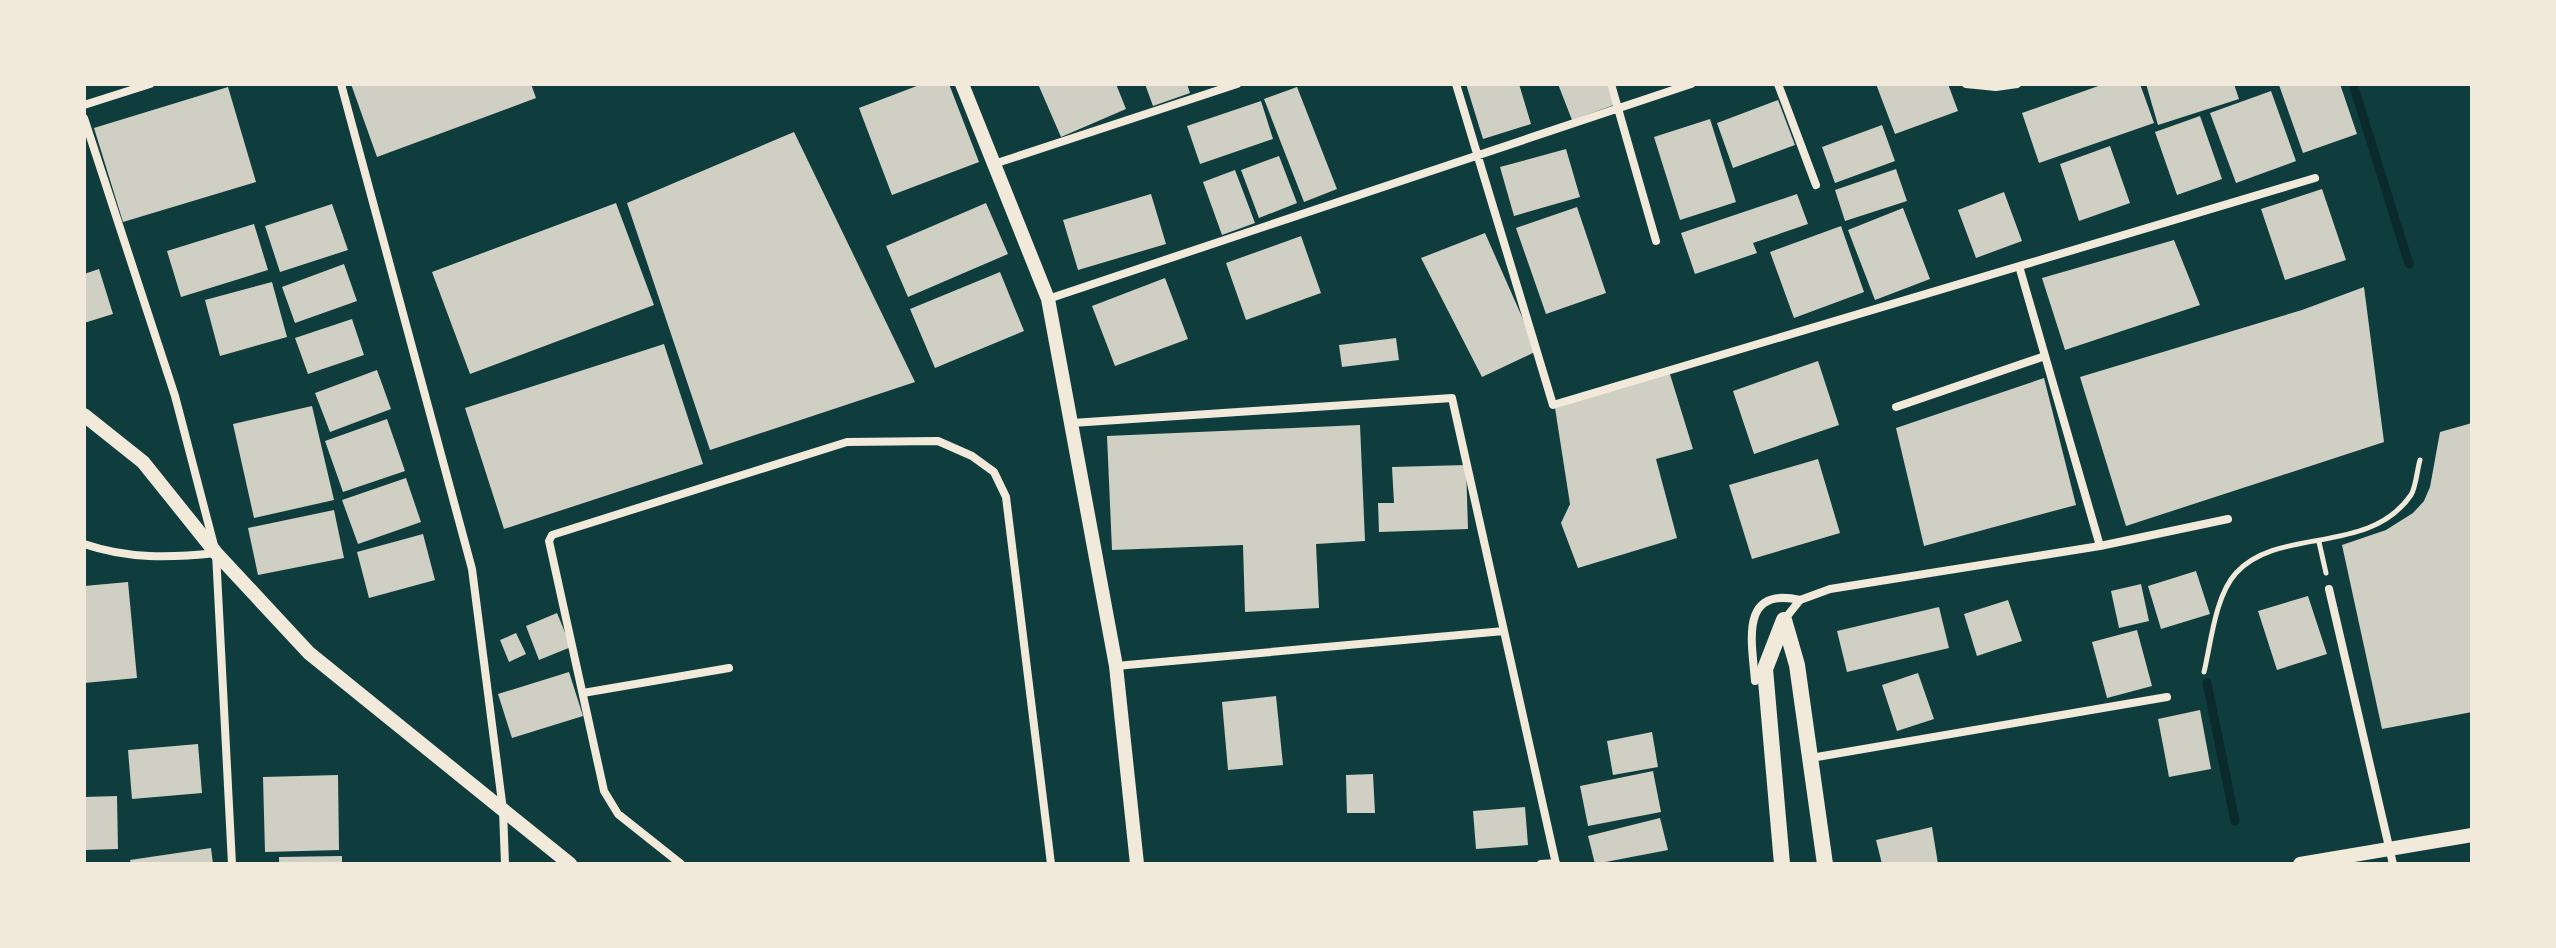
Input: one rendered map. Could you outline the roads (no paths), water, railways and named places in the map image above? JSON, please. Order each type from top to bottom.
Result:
[{"type":"main road","points":[[1784,620],[1797,665],[1825,864]]},
{"type":"main road","points":[[1782,864],[1760,675],[1784,620]]},
{"type":"main road","points":[[1760,675],[1797,665]]},
{"type":"street","points":[[84,105],[150,84]]},
{"type":"street","points":[[341,84],[472,569],[503,810],[505,864]]},
{"type":"street","points":[[962,84],[1048,299],[1116,666],[1137,864]]},
{"type":"street","points":[[994,164],[1237,84]]},
{"type":"street","points":[[1456,84],[1553,405],[2315,178]]},
{"type":"street","points":[[1611,84],[1656,241]]},
{"type":"street","points":[[1048,299],[1691,84]]},
{"type":"street","points":[[1778,84],[1816,185]]},
{"type":"street","points":[[1966,84],[1996,87],[2017,84]]},
{"type":"street","points":[[84,118],[175,396],[216,553],[232,864]]},
{"type":"street","points":[[2019,266],[2100,546]]},
{"type":"street","points":[[1896,407],[2045,356]]},
{"type":"street","points":[[1072,423],[1452,398],[1556,864],[1541,864]]},
{"type":"street","points":[[84,415],[143,462],[216,553],[309,653],[570,864]]},
{"type":"street","points":[[681,864],[618,814],[604,791],[549,541],[558,530],[847,442],[938,441],[972,456],[994,472],[1006,497],[1051,864]]},
{"type":"street","points":[[1784,620],[1800,600],[1830,589],[2100,546],[2228,519]]},
{"type":"street","points":[[84,544],[108,552],[170,558],[216,553]]},
{"type":"street","points":[[2329,589],[2393,864]]},
{"type":"street","points":[[1760,675],[1751,630],[1754,613],[1765,602],[1782,596],[1800,600]]},
{"type":"street","points":[[1116,666],[1504,631]]},
{"type":"street","points":[[583,693],[729,668]]},
{"type":"street","points":[[1810,758],[2167,697]]},
{"type":"street","points":[[2300,864],[2472,835]]},
{"type":"waterway","points":[[2353,84],[2409,264]]},
{"type":"waterway","points":[[2207,683],[2235,821]]}]
